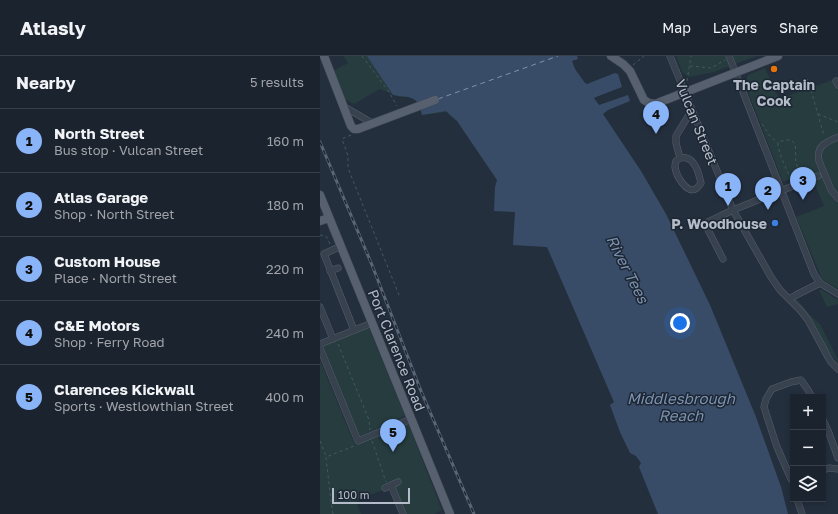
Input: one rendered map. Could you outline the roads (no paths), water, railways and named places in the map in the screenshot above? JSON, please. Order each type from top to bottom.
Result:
[{"type":"main road","points":[[324,56],[352,132],[435,100]]},
{"type":"main road","points":[[611,56],[630,71],[644,100],[655,104],[778,56]]},
{"type":"main road","name":"Port Clarence Road","points":[[320,195],[450,514]]},
{"type":"main road","points":[[320,221],[329,218]]},
{"type":"street","name":"Vulcan Street","points":[[670,56],[733,210],[771,277],[780,290],[808,320],[828,356],[838,369]]},
{"type":"street","points":[[729,57],[814,274],[820,283],[838,294]]},
{"type":"street","points":[[343,106],[372,124]]},
{"type":"street","points":[[680,158],[676,143],[676,136],[692,110]]},
{"type":"street","points":[[838,137],[826,142],[819,151],[818,156],[831,190],[838,198]]},
{"type":"street","points":[[680,158],[691,160],[701,182],[698,188],[694,190],[690,189],[682,183],[675,169],[676,161],[680,158]]},
{"type":"street","points":[[723,260],[706,226],[708,222],[733,210],[818,176]]},
{"type":"street","points":[[341,246],[324,254],[354,330]]},
{"type":"street","points":[[330,271],[338,268]]},
{"type":"street","points":[[789,299],[820,283]]},
{"type":"street","points":[[320,307],[334,338]]},
{"type":"street","points":[[320,344],[372,323]]},
{"type":"street","points":[[320,348],[358,442],[411,419]]},
{"type":"street","points":[[790,476],[777,446],[764,408],[766,399],[772,389],[801,380],[810,394]]},
{"type":"street","points":[[826,426],[838,458]]},
{"type":"street","points":[[826,469],[838,469]]},
{"type":"street","points":[[385,488],[398,482]]},
{"type":"street","points":[[391,485],[403,514]]},
{"type":"street","points":[[798,502],[802,514]]},
{"type":"water","name":"Middlesbrough Reach","points":[[367,56],[577,56],[578,59],[572,61],[575,69],[587,84],[615,73],[618,74],[622,87],[594,98],[599,105],[628,95],[630,101],[608,110],[603,114],[641,171],[666,214],[710,305],[756,417],[781,487],[788,514],[658,514],[639,467],[641,463],[636,456],[630,453],[620,432],[610,405],[614,402],[547,247],[513,245],[515,212],[494,211],[495,187],[497,180],[457,121],[446,111],[422,115],[416,100],[410,97],[393,95]]},
{"type":"railway","points":[[320,142],[372,265],[421,391],[474,514]]},
{"type":"place","name":"The Captain Cook","points":[[774,69]]},
{"type":"place","name":"C&E Motors","points":[[656,134]]},
{"type":"place","name":"Custom House","points":[[803,200]]},
{"type":"place","name":"North Street","points":[[728,206]]},
{"type":"place","name":"Atlas Garage","points":[[768,210]]},
{"type":"place","name":"P. Woodhouse","points":[[775,223]]},
{"type":"place","name":"Clarences Kickwall","points":[[393,452]]},
{"type":"water label","name":"River Tees","points":[[628,269]]}]
